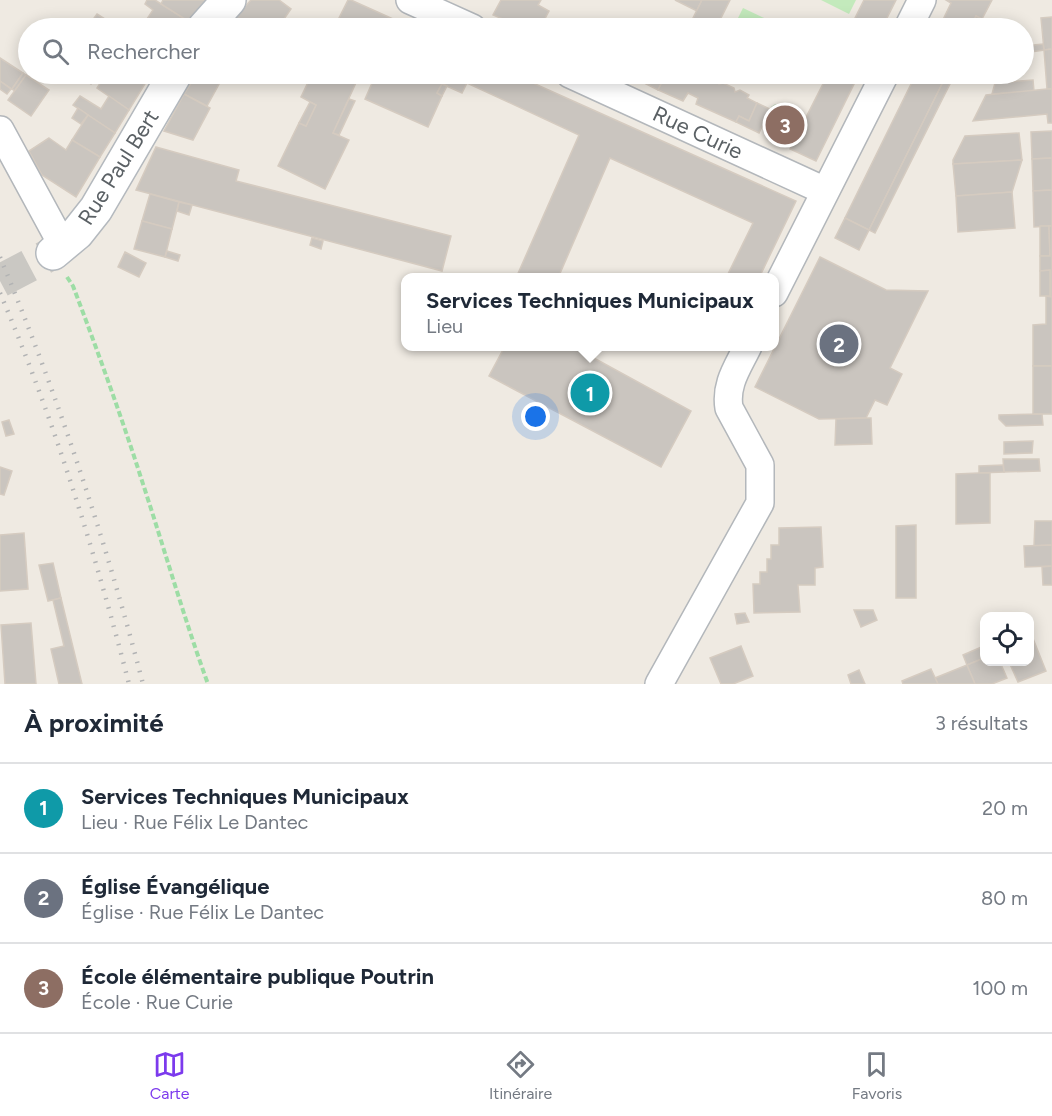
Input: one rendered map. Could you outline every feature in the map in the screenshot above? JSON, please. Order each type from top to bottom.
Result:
[{"type":"main road","points":[[213,18],[229,0]]},
{"type":"main road","name":"Rue Paul Bert","points":[[58,250],[96,209],[169,84]]},
{"type":"street","points":[[410,0],[450,18]]},
{"type":"street","points":[[913,18],[922,0]]},
{"type":"street","name":"Rue Curie","points":[[592,84],[825,191]]},
{"type":"street","points":[[779,283],[880,84]]},
{"type":"street","points":[[0,130],[58,250]]},
{"type":"street","points":[[659,684],[760,503],[760,465],[729,408],[728,386],[746,351]]},
{"type":"path","points":[[58,250],[107,378],[208,684]]},
{"type":"green space","points":[[821,0],[856,0],[849,14]]},
{"type":"green space","points":[[743,8],[764,18],[738,18]]},
{"type":"building","points":[[147,0],[155,0],[183,18],[148,18],[153,10],[145,4]]},
{"type":"building","points":[[163,0],[206,0],[191,18],[183,18],[161,4]]},
{"type":"building","points":[[251,0],[279,0],[291,9],[285,18],[235,18]]},
{"type":"building","points":[[348,0],[351,0],[391,18],[339,18]]},
{"type":"building","points":[[501,0],[541,0],[538,5],[549,11],[545,18],[500,18],[493,15]]},
{"type":"building","points":[[675,0],[702,0],[697,11]]},
{"type":"building","points":[[702,0],[730,0],[721,18],[693,18]]},
{"type":"building","points":[[864,0],[896,0],[887,18],[855,18]]},
{"type":"building","points":[[946,0],[992,0],[983,18],[976,16],[975,18],[944,18],[951,3]]},
{"type":"building","points":[[1052,17],[1052,49],[1044,50],[1041,18]]},
{"type":"building","points":[[1043,44],[1044,50],[1034,52],[1034,45]]},
{"type":"building","points":[[1052,49],[1052,89],[1047,89],[1044,50]]},
{"type":"building","points":[[0,58],[18,70],[18,80],[12,89],[0,81]]},
{"type":"building","points":[[18,80],[20,84],[15,91],[12,89]]},
{"type":"building","points":[[0,81],[11,89],[7,94],[0,89]]},
{"type":"building","points":[[20,84],[40,84],[49,90],[31,116],[8,100]]},
{"type":"building","points":[[100,84],[145,84],[129,110],[97,88]]},
{"type":"building","points":[[190,84],[219,84],[207,106],[184,94]]},
{"type":"building","points":[[307,84],[355,84],[333,133],[349,140],[325,189],[278,166],[299,123],[306,126],[316,105],[301,97]]},
{"type":"building","points":[[372,84],[442,84],[437,93],[442,96],[428,127],[365,99]]},
{"type":"building","points":[[442,84],[466,84],[462,93]]},
{"type":"building","points":[[442,84],[447,86],[442,96],[437,93]]},
{"type":"building","points":[[469,84],[535,84],[796,201],[761,273],[728,273],[753,223],[610,158],[560,273],[518,273],[579,135]]},
{"type":"building","points":[[646,84],[661,84],[658,90]]},
{"type":"building","points":[[661,84],[725,84],[734,88],[735,92],[740,90],[749,95],[747,98],[757,103],[749,121],[739,116],[736,122],[696,104],[698,98],[688,93],[683,101],[658,90]]},
{"type":"building","points":[[823,84],[854,84],[816,161],[790,149]]},
{"type":"building","points":[[911,84],[942,84],[869,230],[845,218]]},
{"type":"building","points":[[942,84],[950,84],[875,233],[869,230]]},
{"type":"building","points":[[995,84],[1033,84],[1034,91],[992,94]]},
{"type":"building","points":[[1052,89],[1052,123],[1048,123],[1047,114],[973,121],[986,95]]},
{"type":"building","points":[[184,94],[210,108],[193,140],[164,131]]},
{"type":"building","points":[[80,96],[101,109],[109,96],[129,110],[115,133],[73,105]]},
{"type":"building","points":[[349,99],[355,101],[339,135],[333,133]]},
{"type":"building","points":[[310,102],[316,105],[306,126],[299,123]]},
{"type":"building","points":[[757,103],[770,109],[759,133],[736,122],[739,116],[749,121]]},
{"type":"building","points":[[78,108],[88,115],[81,124],[72,118]]},
{"type":"building","points":[[88,115],[115,133],[100,157],[72,140]]},
{"type":"building","points":[[1052,131],[1052,158],[1032,159],[1031,132]]},
{"type":"building","points":[[1019,133],[1022,160],[953,164],[965,136]]},
{"type":"building","points":[[49,138],[66,150],[72,140],[100,157],[76,197],[42,175],[29,151]]},
{"type":"building","points":[[156,147],[239,170],[236,181],[451,236],[442,271],[136,190]]},
{"type":"building","points":[[1052,158],[1052,190],[1033,191],[1032,159]]},
{"type":"building","points":[[1022,160],[1012,192],[956,196],[953,164]]},
{"type":"building","points":[[1052,190],[1052,226],[1034,227],[1033,191]]},
{"type":"building","points":[[1012,192],[1015,228],[958,232],[956,196]]},
{"type":"building","points":[[150,194],[179,202],[172,229],[142,221]]},
{"type":"building","points":[[179,202],[192,205],[189,215],[177,211]]},
{"type":"building","points":[[845,218],[869,230],[859,250],[835,238]]},
{"type":"building","points":[[142,221],[172,229],[165,257],[134,249]]},
{"type":"building","points":[[1040,226],[1049,226],[1050,256],[1040,256]]},
{"type":"building","points":[[1049,226],[1052,226],[1052,297],[1050,296],[1050,270],[1040,271],[1040,256],[1050,256]]},
{"type":"building","points":[[312,238],[323,241],[321,249],[310,245]]},
{"type":"building","points":[[167,251],[180,255],[178,261],[165,257]]},
{"type":"building","points":[[125,252],[146,263],[139,277],[118,267]]},
{"type":"building","points":[[820,257],[886,290],[928,291],[890,368],[902,374],[887,405],[875,400],[866,418],[819,419],[755,387],[773,351],[779,351],[779,339]]},
{"type":"building","points":[[1050,270],[1050,296],[1040,296],[1040,271]]},
{"type":"building","points":[[1046,296],[1052,297],[1052,366],[1033,366],[1033,325],[1046,324]]},
{"type":"building","points":[[502,351],[581,351],[691,411],[661,467],[489,376]]},
{"type":"building","points":[[1033,366],[1052,366],[1052,414],[1033,414]]},
{"type":"building","points":[[1042,414],[1043,425],[1006,426],[999,419],[999,415]]},
{"type":"building","points":[[871,418],[872,444],[835,445],[836,419]]},
{"type":"building","points":[[9,420],[14,434],[6,436],[2,422]]},
{"type":"building","points":[[1033,441],[1032,453],[1004,454],[1004,442]]},
{"type":"building","points":[[1003,459],[1039,459],[1040,471],[1004,472]]},
{"type":"building","points":[[1003,465],[1004,472],[979,473],[979,466]]},
{"type":"building","points":[[0,467],[12,471],[4,495],[0,494]]},
{"type":"building","points":[[990,473],[990,523],[956,524],[956,474]]},
{"type":"building","points":[[1035,521],[1052,521],[1052,545],[1034,546]]},
{"type":"building","points":[[916,525],[916,598],[896,598],[896,526]]},
{"type":"building","points":[[821,527],[823,567],[815,568],[815,585],[798,585],[800,612],[754,613],[753,584],[760,584],[760,572],[767,572],[767,559],[771,559],[771,545],[779,545],[779,528]]},
{"type":"building","points":[[24,533],[28,589],[0,591],[0,535]]},
{"type":"building","points":[[1052,545],[1052,566],[1025,567],[1024,546]]},
{"type":"building","points":[[53,563],[61,598],[48,601],[39,565]]},
{"type":"building","points":[[1052,566],[1052,585],[1043,585],[1042,567]]},
{"type":"building","points":[[61,598],[82,684],[59,684],[51,649],[64,646],[53,600]]},
{"type":"building","points":[[854,610],[873,610],[877,620],[861,627]]},
{"type":"building","points":[[745,613],[749,622],[737,624],[735,614]]},
{"type":"building","points":[[31,623],[36,684],[5,684],[1,625]]},
{"type":"building","points":[[1034,641],[1046,671],[1018,682],[1011,666],[1034,666]]},
{"type":"building","points":[[741,646],[753,676],[733,684],[721,684],[710,658]]},
{"type":"building","points":[[980,648],[980,660],[967,665],[963,655]]},
{"type":"building","points":[[980,660],[980,666],[1002,666],[1007,678],[992,684],[975,684],[967,665]]},
{"type":"building","points":[[967,665],[975,684],[938,684],[935,678]]},
{"type":"building","points":[[931,669],[938,684],[903,684],[902,681]]},
{"type":"building","points":[[859,670],[865,684],[851,684],[848,675]]},
{"type":"tunnel","points":[[0,281],[53,253]]},
{"type":"railway","points":[[0,257],[79,468],[113,575],[143,684]]},
{"type":"railway","points":[[0,293],[56,437],[102,585],[129,684]]},
{"type":"place","name":"École élémentaire publique Poutrin","points":[[785,125]]},
{"type":"place","name":"Église Évangélique","points":[[839,344]]},
{"type":"place","name":"Services Techniques Municipaux","points":[[590,393]]}]
